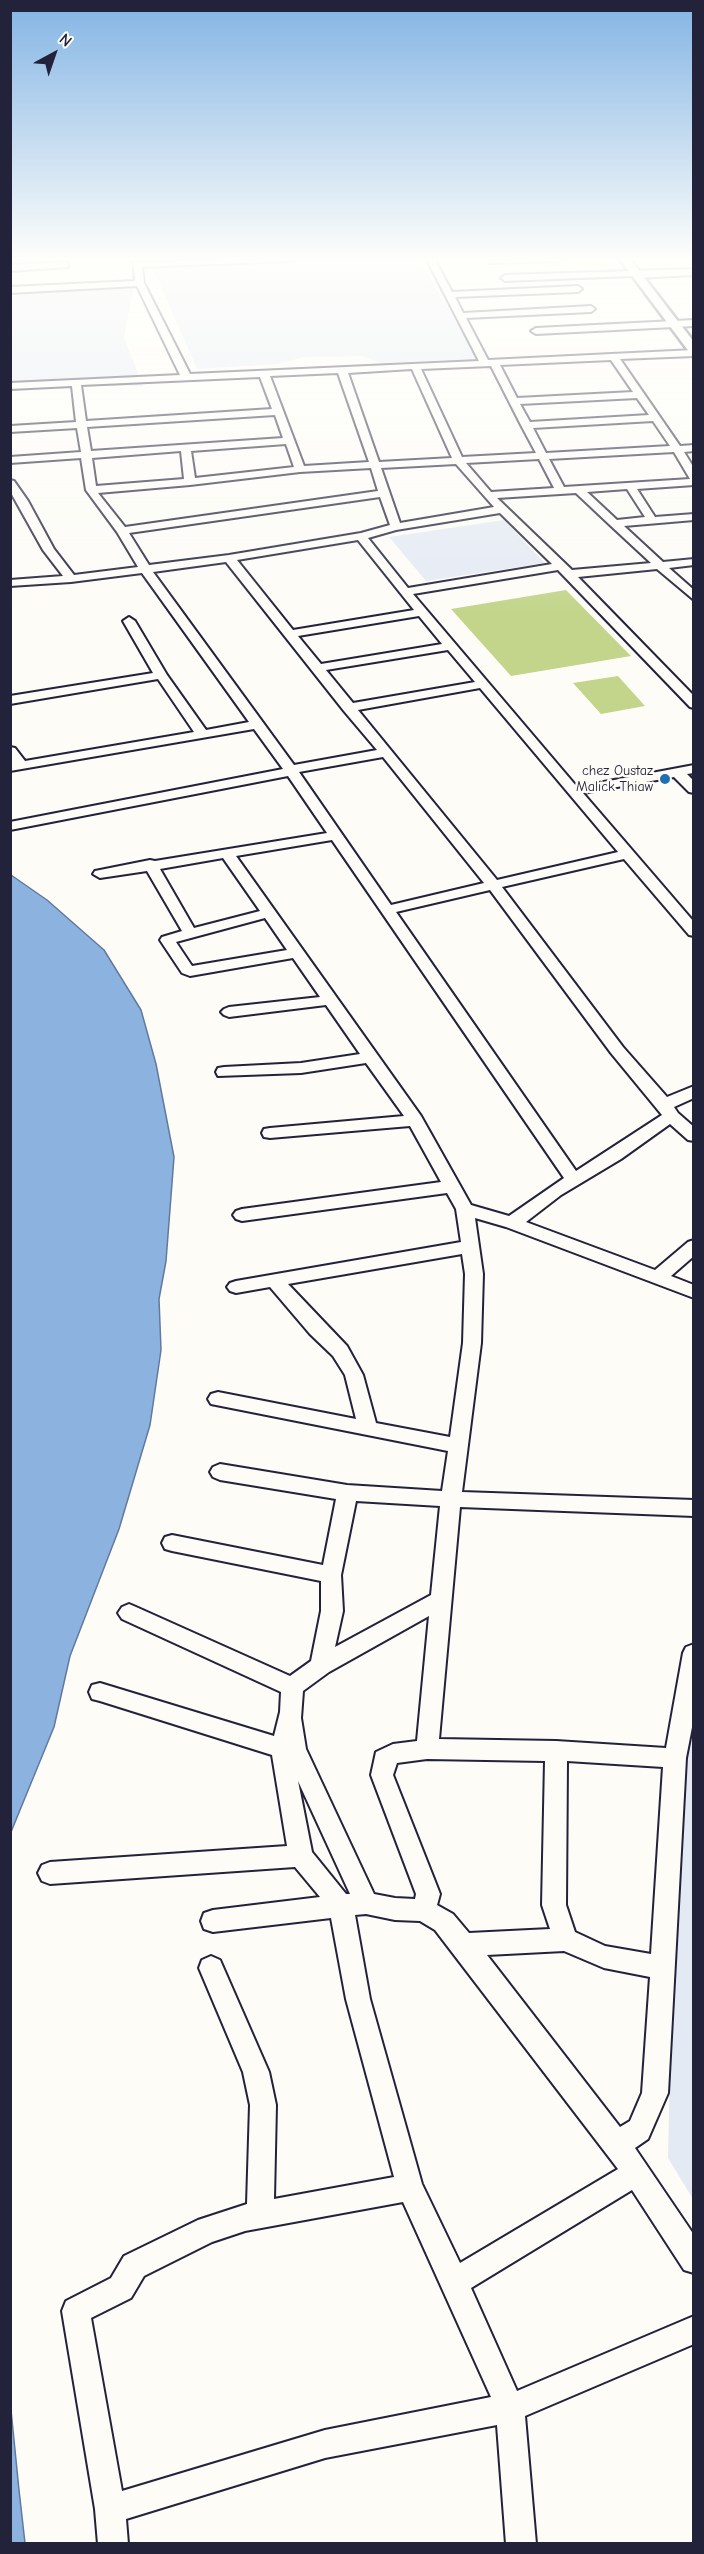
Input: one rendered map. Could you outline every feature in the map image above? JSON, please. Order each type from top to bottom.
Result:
[{"type":"street","points":[[10,386],[183,377]]},
{"type":"street","points":[[265,377],[300,469]]},
{"type":"street","points":[[344,377],[396,526]]},
{"type":"street","points":[[420,377],[458,460],[488,495],[565,570],[693,704]]},
{"type":"street","points":[[499,377],[514,401],[560,490]]},
{"type":"street","points":[[488,495],[693,480],[677,449],[627,377]]},
{"type":"street","points":[[76,383],[91,490],[290,770],[574,1180]]},
{"type":"street","points":[[514,401],[638,395]]},
{"type":"street","points":[[10,429],[278,412]]},
{"type":"street","points":[[526,425],[654,418]]},
{"type":"street","points":[[10,460],[289,441]]},
{"type":"street","points":[[186,448],[190,482]]},
{"type":"street","points":[[91,490],[190,482],[300,469],[693,448]]},
{"type":"street","points":[[10,483],[23,501],[50,550],[71,579]]},
{"type":"street","points":[[630,486],[652,520]]},
{"type":"street","points":[[579,490],[693,597]]},
{"type":"street","points":[[122,531],[384,493]]},
{"type":"street","points":[[10,584],[71,579],[229,558],[362,537],[396,526],[502,509]]},
{"type":"street","points":[[614,523],[693,517]]},
{"type":"street","points":[[362,537],[422,612],[693,932]]},
{"type":"street","points":[[229,558],[384,753],[494,886],[616,1050],[668,1111],[693,1136]]},
{"type":"street","points":[[406,592],[565,570],[693,562]]},
{"type":"street","points":[[289,634],[422,612]]},
{"type":"street","points":[[129,621],[161,675],[203,735]]},
{"type":"street","points":[[316,668],[451,646]]},
{"type":"street","points":[[10,700],[161,675]]},
{"type":"street","points":[[348,708],[483,684]]},
{"type":"street","points":[[10,751],[16,767],[256,725]]},
{"type":"street","points":[[10,826],[384,753]]},
{"type":"street","points":[[575,791],[693,769]]},
{"type":"street","points":[[677,772],[693,789]]},
{"type":"street","points":[[100,874],[150,864],[334,836]]},
{"type":"street","points":[[227,854],[415,1120],[465,1209],[474,1274],[472,1343],[451,1499],[427,1749]]},
{"type":"street","points":[[387,910],[628,854]]},
{"type":"street","points":[[150,864],[190,933]]},
{"type":"street","points":[[267,913],[167,940],[187,970],[190,971],[296,952]]},
{"type":"street","points":[[229,1012],[330,1000]]},
{"type":"street","points":[[224,1072],[301,1068],[371,1057]]},
{"type":"street","points":[[512,1223],[693,1091]]},
{"type":"street","points":[[270,1133],[415,1120]]},
{"type":"street","points":[[242,1215],[454,1186]]},
{"type":"street","points":[[465,1209],[512,1223],[693,1292]]},
{"type":"street","points":[[658,1278],[693,1246]]},
{"type":"street","points":[[236,1287],[469,1247]]},
{"type":"street","points":[[274,1280],[317,1329],[340,1351],[354,1375],[368,1428]]},
{"type":"street","points":[[218,1399],[459,1446]]},
{"type":"street","points":[[220,1472],[347,1493],[693,1508]]},
{"type":"street","points":[[321,1666],[332,1611],[331,1575],[347,1493]]},
{"type":"street","points":[[172,1543],[331,1575]]},
{"type":"street","points":[[292,1687],[321,1666],[442,1599]]},
{"type":"street","points":[[129,1613],[292,1687]]},
{"type":"street","points":[[617,2144],[639,2130],[655,2093],[675,1758],[693,1653]]},
{"type":"street","points":[[292,1687],[291,1712],[295,1749],[366,1902]]},
{"type":"street","points":[[100,1692],[282,1748]]},
{"type":"street","points":[[291,1712],[282,1748],[301,1857],[340,1906],[358,1999],[410,2187],[455,2282],[510,2408],[521,2544]]},
{"type":"street","points":[[423,1910],[428,1894],[382,1775],[384,1759],[393,1754],[427,1749],[556,1751],[675,1758]]},
{"type":"street","points":[[556,1751],[554,1905],[565,1940]]},
{"type":"street","points":[[50,1874],[301,1857]]},
{"type":"street","points":[[213,1920],[366,1902],[395,1909],[423,1910],[444,1922],[617,2144],[634,2174],[693,2260]]},
{"type":"street","points":[[464,1945],[565,1940],[604,1957],[664,1968]]},
{"type":"street","points":[[211,1968],[256,2072],[263,2105],[260,2215]]},
{"type":"street","points":[[455,2282],[634,2174]]},
{"type":"street","points":[[113,2544],[110,2509],[76,2311],[121,2288],[134,2266],[208,2230],[260,2215],[410,2187]]},
{"type":"street","points":[[110,2509],[325,2444],[510,2408],[693,2330]]},
{"type":"shaded area","points":[[11,377],[140,377],[143,386],[11,385]]},
{"type":"shaded area","points":[[504,520],[545,563],[426,581],[389,537]]},
{"type":"shaded area","points":[[693,1716],[693,2199],[668,2158],[675,1817]]},
{"type":"green space","points":[[566,590],[631,656],[511,676],[451,609]]},
{"type":"green space","points":[[618,676],[645,706],[601,714],[573,683]]},
{"type":"water","points":[[11,875],[47,900],[104,950],[141,1010],[156,1064],[174,1157],[166,1261],[159,1299],[161,1350],[150,1425],[119,1529],[70,1656],[54,1727],[11,1832]]},
{"type":"water","points":[[11,2410],[19,2490],[25,2543],[11,2543]]},
{"type":"place","name":"chez Oustaz Malick Thiaw","points":[[665,779]]}]
